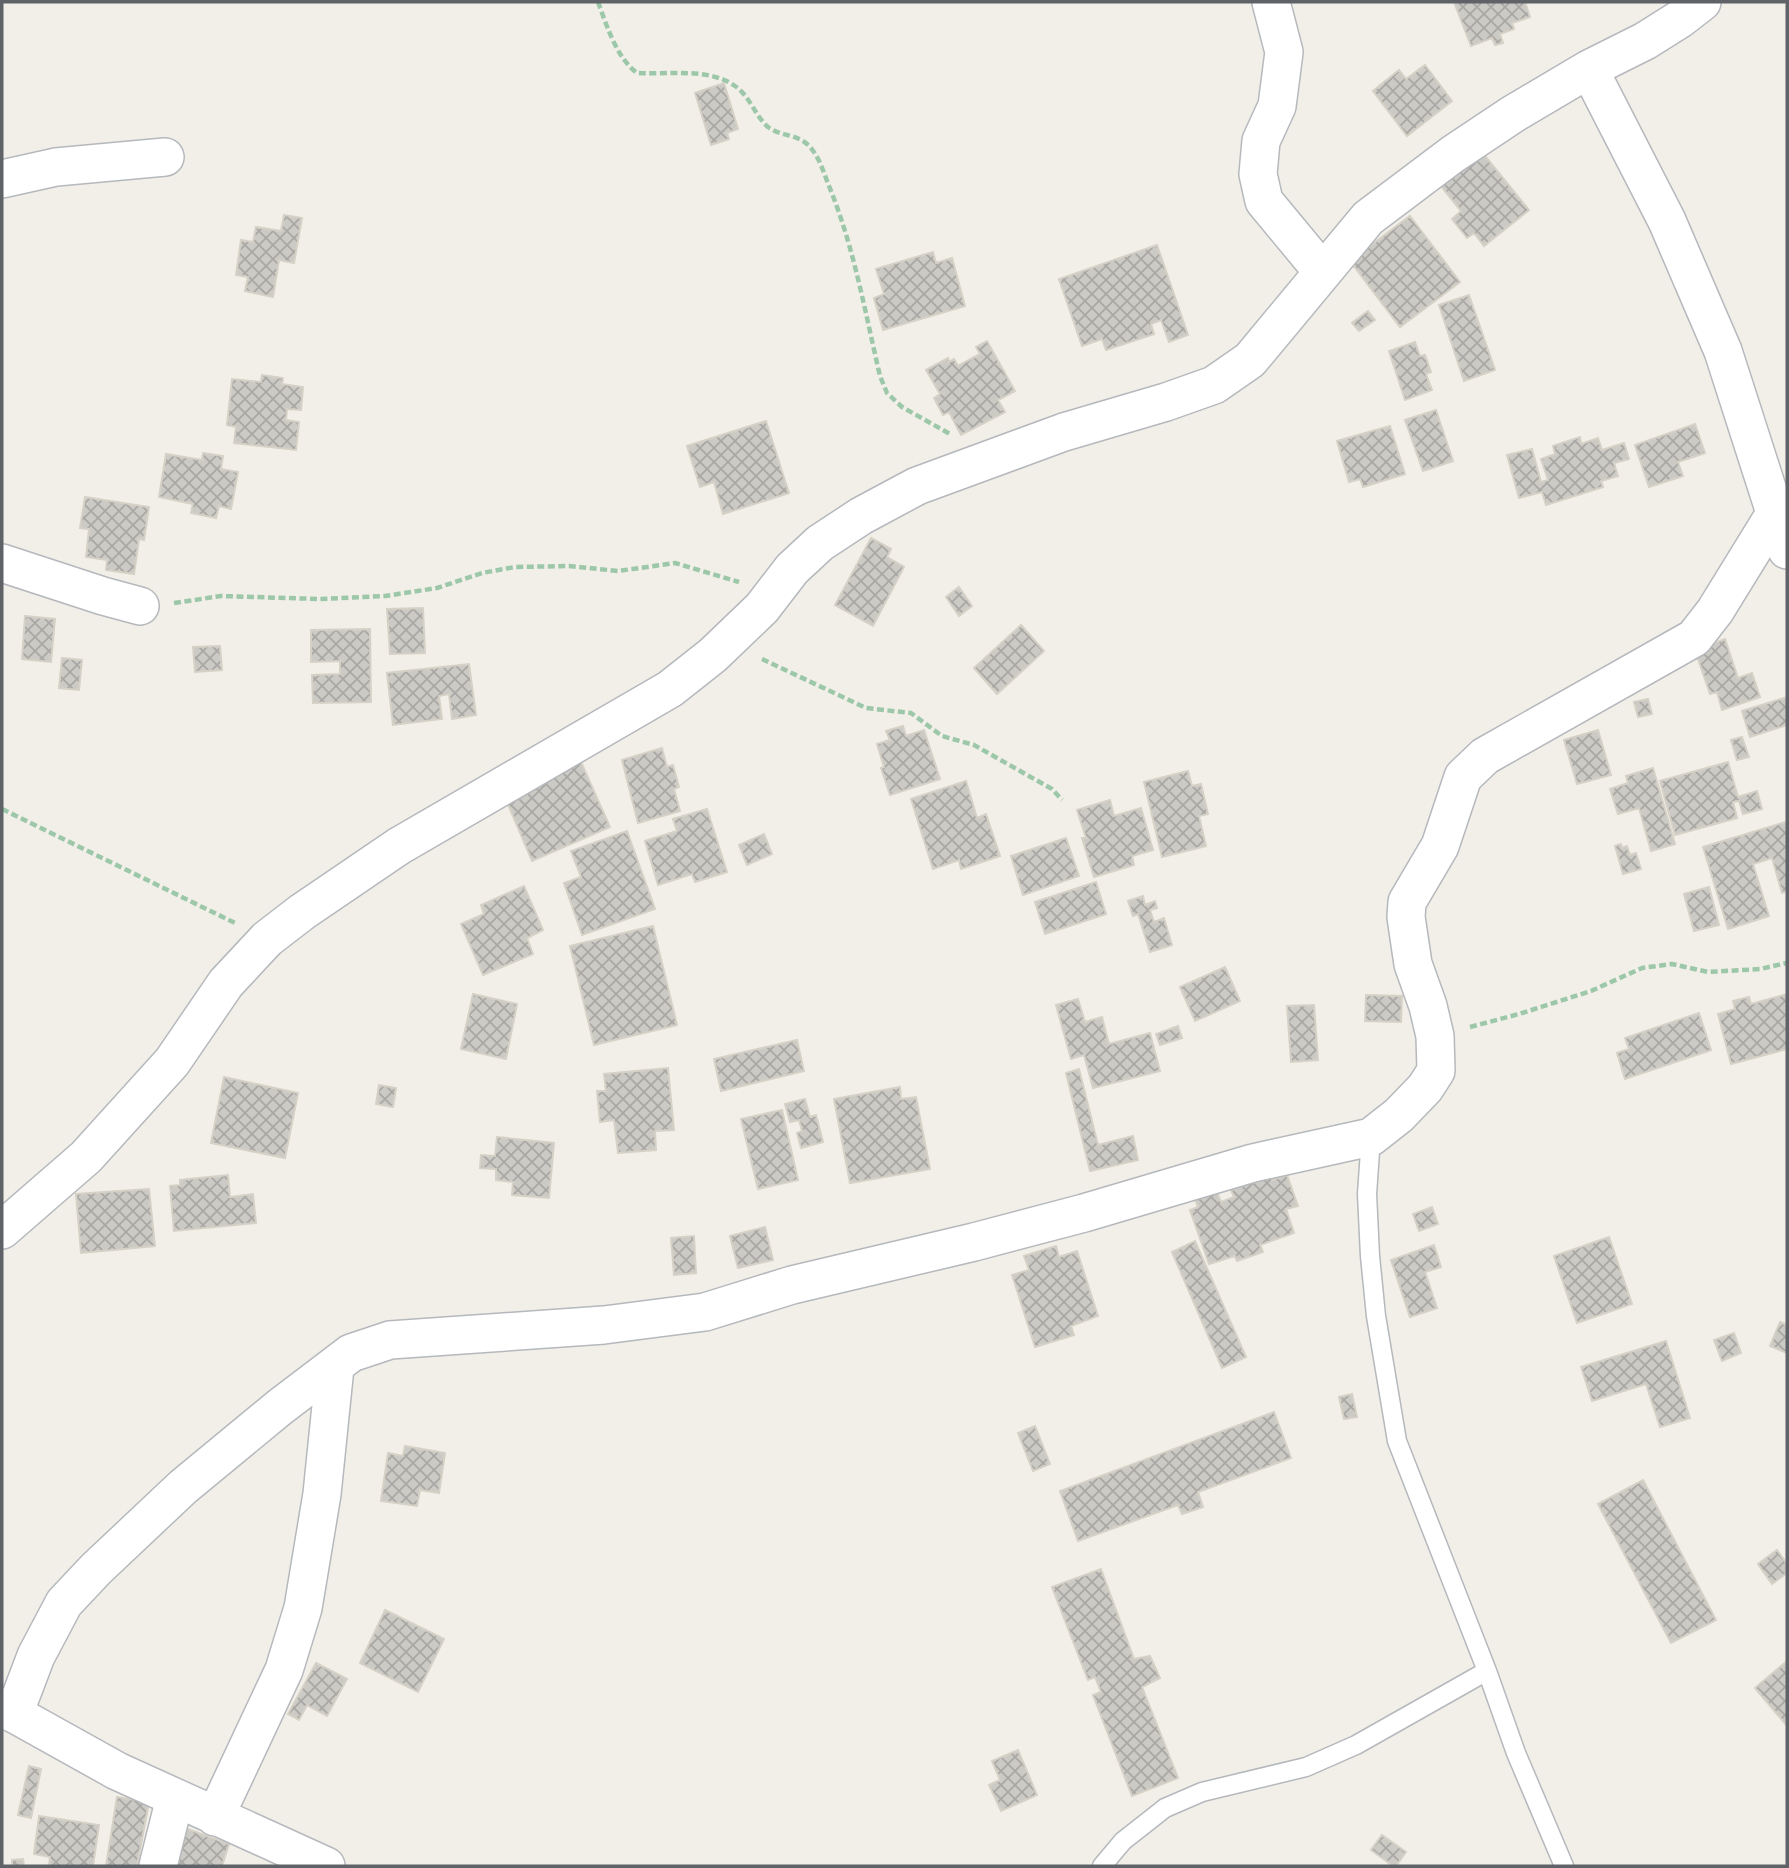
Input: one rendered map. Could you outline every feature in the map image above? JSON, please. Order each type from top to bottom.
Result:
[{"type":"street","points":[[1271,2],[1284,52],[1277,106],[1261,141],[1258,174],[1264,201],[1322,271]]},
{"type":"street","points":[[2,1230],[86,1157],[172,1062],[226,983],[267,939],[350,878],[399,846],[670,689],[727,642],[762,608],[792,569],[820,543],[861,516],[917,486],[1064,432],[1214,385],[1250,360],[1368,218],[1453,154],[1513,114],[1589,69],[1646,41],[1702,2]]},
{"type":"street","points":[[1589,69],[1667,221],[1723,351],[1787,550]]},
{"type":"street","points":[[2,179],[55,167],[165,157]]},
{"type":"street","points":[[326,1866],[117,1771],[8,1711],[64,1602],[96,1569],[183,1488],[280,1407],[351,1353],[390,1339],[592,1326],[705,1312],[792,1285],[1084,1213],[1253,1163],[1371,1137],[1399,1115],[1425,1088],[1436,1071],[1435,1036],[1413,964],[1406,917],[1407,902],[1440,846],[1464,777],[1485,756],[1694,638],[1715,611],[1776,512]]},
{"type":"street","points":[[2,563],[140,606]]},
{"type":"street","points":[[215,1817],[284,1670],[303,1608],[322,1494],[335,1367]]},
{"type":"street","points":[[158,1866],[175,1798]]},
{"type":"lane","points":[[1371,1137],[1367,1194],[1370,1256],[1376,1316],[1397,1441],[1487,1671],[1516,1753],[1564,1866]]},
{"type":"lane","points":[[1102,1866],[1123,1841],[1166,1808],[1202,1792],[1306,1766],[1356,1745],[1487,1671]]},
{"type":"path","points":[[598,2],[627,66],[637,73],[712,75],[736,86],[765,125],[775,132],[793,136],[806,143],[817,156],[853,255],[880,376],[887,393],[902,407],[994,458]]},
{"type":"path","points":[[140,606],[221,596],[320,599],[385,596],[437,588],[482,573],[515,567],[569,566],[618,571],[675,563],[772,594]]},
{"type":"path","points":[[727,642],[866,708],[911,713],[943,736],[974,745],[1052,789],[1062,800]]},
{"type":"path","points":[[2,809],[267,939]]},
{"type":"path","points":[[1435,1036],[1579,995],[1642,968],[1672,964],[1707,972],[1787,963]]},
{"type":"building","points":[[1454,2],[1525,2],[1530,17],[1512,23],[1514,29],[1500,34],[1503,43],[1495,45],[1492,38],[1471,46]]},
{"type":"building","points":[[1425,65],[1452,101],[1407,136],[1373,91],[1399,70],[1406,79]]},
{"type":"building","points":[[724,83],[738,129],[727,133],[729,139],[711,145],[695,93]]},
{"type":"building","points":[[1481,151],[1529,210],[1484,246],[1474,233],[1467,238],[1452,219],[1461,211],[1440,185]]},
{"type":"building","points":[[284,215],[302,218],[294,263],[279,260],[273,297],[245,291],[248,277],[236,275],[241,240],[253,242],[256,227],[281,231]]},
{"type":"building","points":[[1410,216],[1460,282],[1400,327],[1350,261]]},
{"type":"building","points":[[1157,245],[1188,335],[1169,342],[1161,320],[1151,324],[1154,334],[1106,350],[1102,339],[1082,346],[1059,279]]},
{"type":"building","points":[[933,252],[936,263],[952,258],[965,306],[883,330],[874,298],[884,294],[876,269]]},
{"type":"building","points":[[1469,295],[1495,370],[1464,381],[1439,305]]},
{"type":"building","points":[[1368,311],[1375,320],[1359,331],[1352,323]]},
{"type":"building","points":[[987,341],[1015,391],[998,400],[1005,412],[961,435],[949,412],[943,415],[934,398],[940,394],[926,370],[948,358],[949,362],[954,359],[958,366],[980,354],[976,347]]},
{"type":"building","points":[[1415,342],[1420,356],[1425,355],[1431,372],[1426,374],[1432,390],[1405,400],[1389,351]]},
{"type":"building","points":[[262,375],[283,378],[282,384],[303,387],[301,410],[287,409],[286,420],[299,422],[296,450],[234,443],[236,427],[227,425],[232,379],[261,382]]},
{"type":"building","points":[[1436,410],[1453,461],[1423,471],[1405,420]]},
{"type":"building","points":[[766,421],[789,493],[723,514],[714,482],[700,487],[687,446]]},
{"type":"building","points":[[1695,424],[1705,453],[1678,462],[1683,476],[1649,487],[1635,445]]},
{"type":"building","points":[[1390,426],[1405,474],[1363,487],[1360,479],[1349,482],[1337,441]]},
{"type":"building","points":[[1580,437],[1581,444],[1598,438],[1602,450],[1624,443],[1629,459],[1614,463],[1618,476],[1601,481],[1603,487],[1546,505],[1542,492],[1519,498],[1507,455],[1532,449],[1541,482],[1548,480],[1541,459],[1555,454],[1553,446]]},
{"type":"building","points":[[203,453],[223,456],[221,469],[238,472],[231,509],[219,506],[216,518],[191,513],[193,504],[159,497],[166,454],[202,460]]},
{"type":"building","points":[[85,497],[149,507],[144,540],[139,539],[134,574],[106,570],[107,560],[86,557],[89,529],[80,528]]},
{"type":"building","points":[[871,538],[891,549],[887,557],[904,567],[873,626],[835,605]]},
{"type":"building","points":[[959,587],[972,606],[959,616],[946,597]]},
{"type":"building","points":[[423,608],[425,653],[390,654],[387,609]]},
{"type":"building","points":[[25,616],[55,619],[51,662],[22,659]]},
{"type":"building","points":[[1021,625],[1044,651],[997,694],[974,668]]},
{"type":"building","points":[[370,629],[371,702],[313,703],[312,675],[340,674],[340,661],[311,662],[311,630]]},
{"type":"building","points":[[1725,639],[1738,678],[1752,673],[1760,697],[1722,710],[1717,692],[1710,694],[1695,650]]},
{"type":"building","points":[[220,646],[222,670],[195,672],[193,647]]},
{"type":"building","points":[[62,658],[82,660],[79,690],[59,688]]},
{"type":"building","points":[[469,664],[476,715],[452,719],[449,694],[439,696],[442,719],[393,725],[387,673]]},
{"type":"building","points":[[1787,697],[1787,725],[1750,737],[1742,711]]},
{"type":"building","points":[[1648,699],[1652,714],[1638,717],[1634,702]]},
{"type":"building","points":[[903,726],[906,736],[924,730],[940,779],[890,795],[877,744],[890,740],[886,731]]},
{"type":"building","points":[[1598,730],[1611,775],[1577,784],[1564,740]]},
{"type":"building","points":[[1742,737],[1749,757],[1737,760],[1731,740]]},
{"type":"building","points":[[662,748],[667,767],[673,765],[679,787],[674,789],[680,811],[638,823],[622,760]]},
{"type":"building","points":[[581,762],[610,827],[532,861],[504,795]]},
{"type":"building","points":[[1728,762],[1738,797],[1757,791],[1762,809],[1743,814],[1739,801],[1733,802],[1737,818],[1675,835],[1660,781]]},
{"type":"building","points":[[1653,768],[1675,844],[1651,851],[1639,808],[1618,814],[1610,789],[1628,783],[1626,776]]},
{"type":"building","points":[[1188,771],[1192,786],[1201,784],[1208,814],[1199,816],[1206,846],[1162,857],[1144,782]]},
{"type":"building","points":[[966,781],[977,818],[986,814],[1000,856],[961,869],[959,860],[933,869],[911,799]]},
{"type":"building","points":[[1110,800],[1114,816],[1141,808],[1153,850],[1132,856],[1134,865],[1094,877],[1077,810]]},
{"type":"building","points":[[707,809],[727,872],[695,882],[692,874],[658,885],[645,841],[677,831],[673,819]]},
{"type":"building","points":[[1786,822],[1787,891],[1782,893],[1772,858],[1753,864],[1769,916],[1728,929],[1703,847]]},
{"type":"building","points":[[627,831],[655,909],[582,935],[564,883],[581,877],[571,851]]},
{"type":"building","points":[[764,834],[772,854],[747,865],[739,845]]},
{"type":"building","points":[[1066,838],[1079,876],[1023,895],[1011,856]]},
{"type":"building","points":[[1621,844],[1622,848],[1627,846],[1630,855],[1636,853],[1641,869],[1623,874],[1615,846]]},
{"type":"building","points":[[1096,882],[1106,914],[1045,934],[1035,902]]},
{"type":"building","points":[[524,886],[543,930],[527,938],[533,954],[483,975],[461,924],[484,914],[481,905]]},
{"type":"building","points":[[1709,887],[1719,925],[1694,931],[1684,894]]},
{"type":"building","points":[[1143,896],[1145,905],[1155,901],[1157,908],[1150,910],[1154,922],[1164,918],[1172,945],[1150,952],[1138,914],[1133,916],[1128,901]]},
{"type":"building","points":[[653,926],[677,1025],[594,1045],[570,946]]},
{"type":"building","points":[[1225,967],[1240,1001],[1195,1021],[1180,987]]},
{"type":"building","points":[[473,994],[517,1004],[506,1059],[461,1049]]},
{"type":"building","points":[[1787,994],[1787,1049],[1731,1064],[1718,1014],[1735,1009],[1733,1001],[1749,997],[1751,1004]]},
{"type":"building","points":[[1366,995],[1402,996],[1401,1022],[1365,1021]]},
{"type":"building","points":[[1078,999],[1085,1022],[1102,1017],[1109,1044],[1150,1033],[1160,1071],[1093,1088],[1084,1055],[1071,1059],[1056,1005]]},
{"type":"building","points":[[1314,1005],[1318,1060],[1291,1062],[1287,1006]]},
{"type":"building","points":[[1699,1013],[1711,1050],[1625,1079],[1617,1053],[1629,1049],[1625,1038]]},
{"type":"building","points":[[1178,1026],[1182,1038],[1160,1045],[1156,1034]]},
{"type":"building","points":[[797,1040],[804,1071],[721,1091],[714,1059]]},
{"type":"building","points":[[668,1068],[674,1130],[655,1131],[656,1150],[618,1153],[614,1120],[600,1122],[597,1091],[606,1091],[604,1074]]},
{"type":"building","points":[[1079,1069],[1098,1145],[1133,1136],[1138,1160],[1090,1171],[1066,1073]]},
{"type":"building","points":[[224,1077],[298,1093],[285,1158],[211,1143]]},
{"type":"building","points":[[379,1085],[396,1088],[393,1107],[376,1104]]},
{"type":"building","points":[[900,1087],[901,1099],[916,1097],[930,1169],[850,1183],[834,1099]]},
{"type":"building","points":[[805,1099],[810,1117],[816,1115],[823,1142],[801,1148],[797,1133],[802,1131],[799,1120],[790,1122],[785,1104]]},
{"type":"building","points":[[782,1110],[798,1180],[758,1189],[741,1119]]},
{"type":"building","points":[[497,1137],[554,1143],[549,1198],[512,1195],[513,1182],[496,1180],[496,1169],[480,1168],[481,1155],[495,1156]]},
{"type":"building","points":[[228,1175],[230,1197],[253,1194],[256,1223],[174,1231],[170,1186],[180,1185],[180,1180]]},
{"type":"building","points":[[1287,1175],[1298,1206],[1286,1209],[1294,1233],[1260,1245],[1263,1252],[1237,1261],[1235,1256],[1209,1264],[1190,1210],[1198,1207],[1195,1199],[1217,1192],[1221,1202],[1234,1197],[1231,1190],[1271,1176],[1272,1180]]},
{"type":"building","points":[[149,1189],[155,1246],[81,1253],[76,1194]]},
{"type":"building","points":[[1432,1207],[1438,1224],[1419,1231],[1413,1214]]},
{"type":"building","points":[[765,1227],[773,1260],[738,1268],[730,1236]]},
{"type":"building","points":[[694,1236],[696,1273],[674,1275],[671,1238]]},
{"type":"building","points":[[1609,1237],[1632,1304],[1577,1323],[1554,1256]]},
{"type":"building","points":[[1195,1241],[1246,1357],[1222,1368],[1172,1252]]},
{"type":"building","points":[[1434,1245],[1441,1267],[1425,1272],[1437,1308],[1410,1317],[1391,1260]]},
{"type":"building","points":[[1056,1246],[1059,1257],[1077,1251],[1098,1316],[1071,1326],[1074,1335],[1035,1347],[1012,1275],[1029,1270],[1024,1256]]},
{"type":"building","points":[[1780,1322],[1787,1325],[1787,1353],[1770,1346]]},
{"type":"building","points":[[1734,1333],[1741,1353],[1722,1361],[1714,1340]]},
{"type":"building","points":[[1666,1341],[1690,1418],[1660,1427],[1646,1384],[1592,1401],[1581,1367]]},
{"type":"building","points":[[1352,1394],[1357,1417],[1344,1419],[1339,1397]]},
{"type":"building","points":[[1274,1412],[1291,1458],[1198,1492],[1203,1507],[1182,1514],[1178,1505],[1078,1541],[1060,1491]]},
{"type":"building","points":[[1035,1426],[1050,1464],[1033,1471],[1018,1433]]},
{"type":"building","points":[[405,1446],[445,1453],[439,1493],[420,1490],[417,1506],[381,1501],[388,1453],[403,1456]]},
{"type":"building","points":[[1643,1480],[1716,1620],[1671,1643],[1598,1504]]},
{"type":"building","points":[[1777,1550],[1787,1564],[1787,1573],[1772,1584],[1758,1564]]},
{"type":"building","points":[[1101,1569],[1134,1659],[1150,1656],[1160,1678],[1142,1687],[1178,1778],[1132,1796],[1093,1695],[1101,1692],[1095,1677],[1088,1680],[1052,1587]]},
{"type":"building","points":[[385,1610],[444,1639],[418,1692],[360,1663]]},
{"type":"building","points":[[1787,1661],[1787,1726],[1755,1688]]},
{"type":"building","points":[[316,1663],[347,1679],[327,1716],[307,1705],[299,1720],[288,1714]]},
{"type":"building","points":[[1018,1750],[1037,1795],[1001,1811],[989,1785],[1000,1780],[992,1761]]},
{"type":"building","points":[[29,1766],[41,1769],[31,1818],[18,1815]]},
{"type":"building","points":[[117,1797],[149,1802],[137,1866],[106,1866]]},
{"type":"building","points":[[39,1816],[99,1825],[93,1866],[49,1866],[50,1857],[34,1854]]},
{"type":"building","points":[[185,1828],[229,1844],[222,1866],[172,1866]]},
{"type":"building","points":[[1382,1835],[1406,1852],[1396,1866],[1371,1850]]},
{"type":"building","points":[[23,1859],[24,1866],[12,1866],[12,1860]]}]
